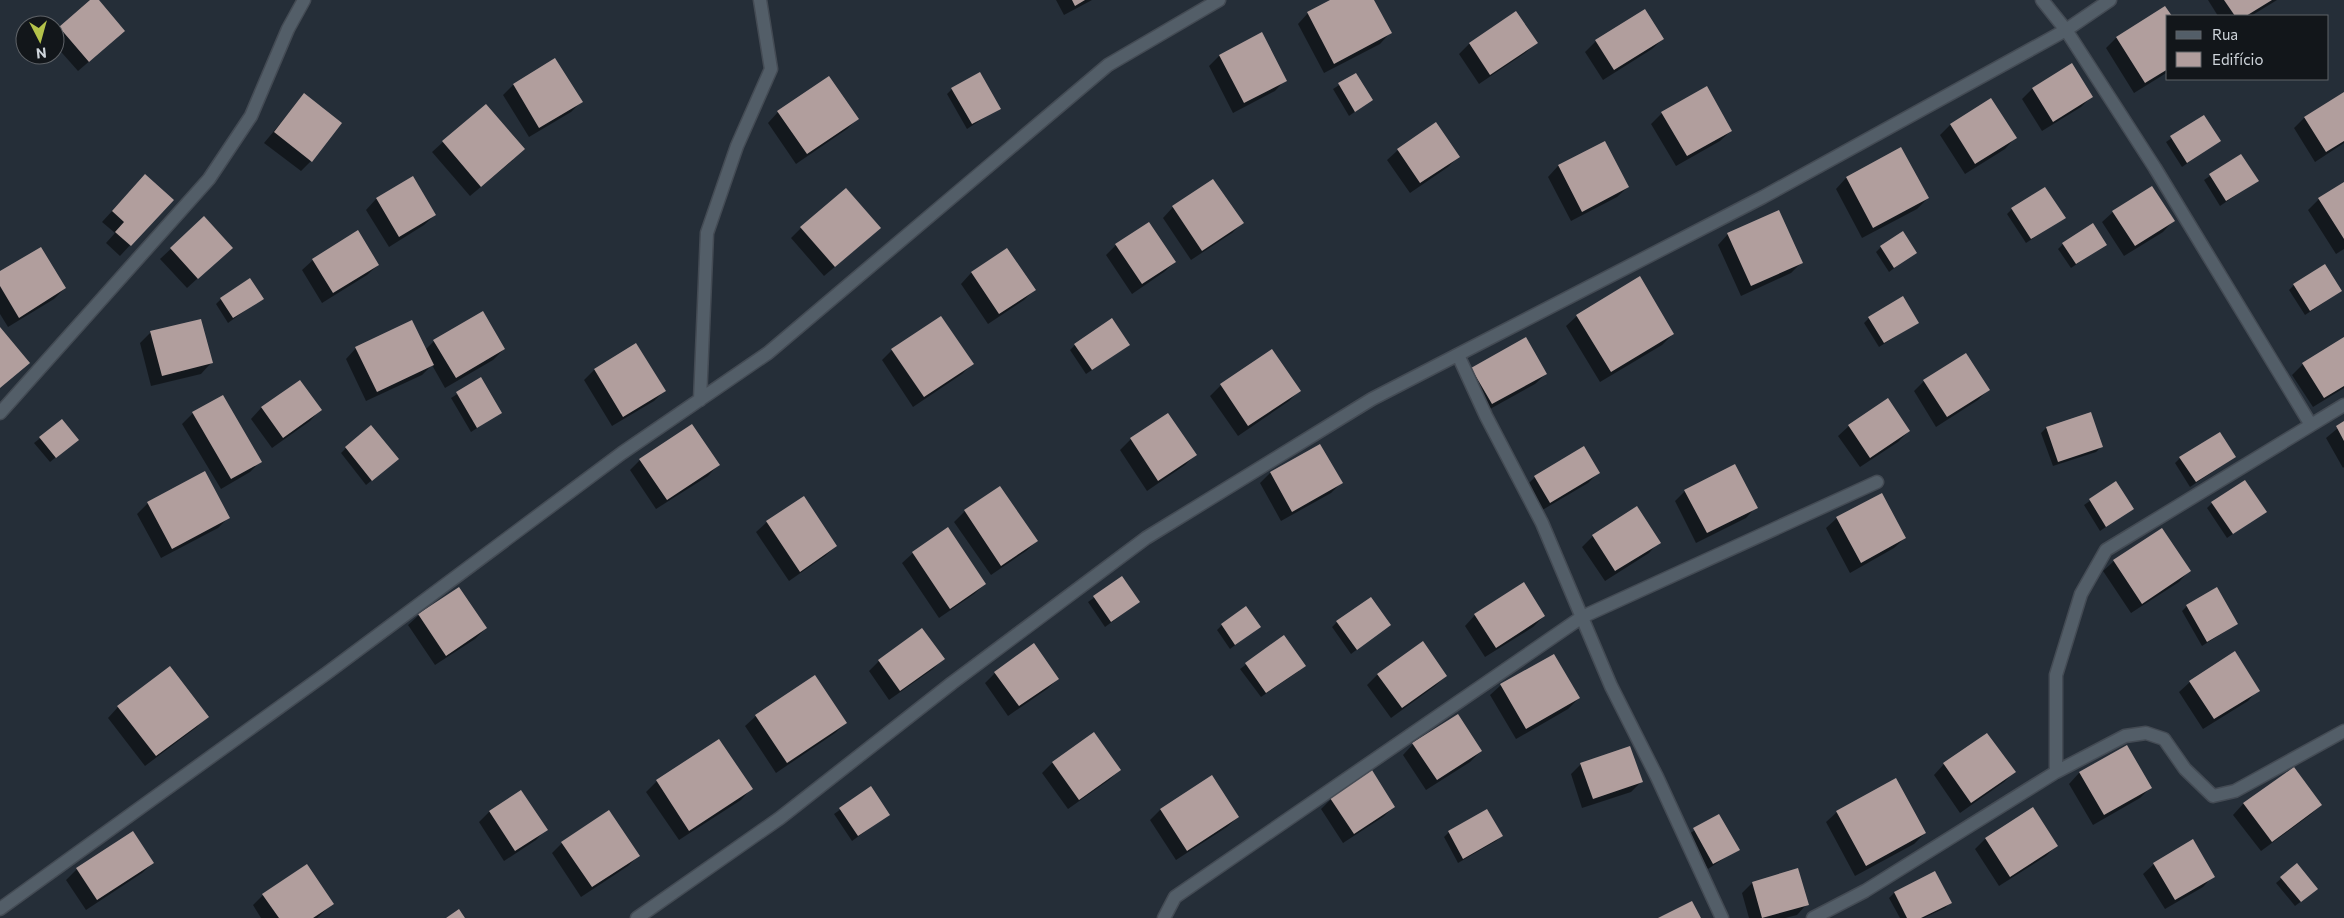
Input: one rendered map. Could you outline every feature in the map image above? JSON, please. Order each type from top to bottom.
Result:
[{"type":"street","points":[[0,413],[209,179],[251,116],[288,29],[304,0]]},
{"type":"street","points":[[700,400],[707,233],[737,146],[771,68],[760,0]]},
{"type":"street","points":[[0,909],[327,674],[622,453],[768,353],[1108,65],[1219,0]]},
{"type":"street","points":[[2042,0],[2066,30],[2155,168],[2310,426]]},
{"type":"street","points":[[637,918],[780,818],[952,683],[1146,538],[1372,399],[1763,197],[2066,30],[2110,0]]},
{"type":"street","points":[[1458,355],[1486,416],[1542,523],[1611,686],[1657,777],[1722,918]]},
{"type":"street","points":[[2056,772],[2056,675],[2081,594],[2106,550],[2344,405]]},
{"type":"street","points":[[1164,918],[1175,897],[1582,617],[1877,482]]},
{"type":"street","points":[[1814,918],[1865,891],[2056,772],[2125,736],[2146,733],[2164,739],[2185,769],[2213,796],[2235,791],[2344,731]]},
{"type":"building","points":[[90,0],[99,0],[125,31],[89,62],[65,34],[65,22]]},
{"type":"building","points":[[1072,0],[1085,0],[1075,6]]},
{"type":"building","points":[[1330,0],[1374,0],[1392,33],[1334,64],[1307,12]]},
{"type":"building","points":[[2224,0],[2272,0],[2248,15],[2234,15]]},
{"type":"building","points":[[2165,6],[2171,15],[2166,15],[2166,70],[2145,83],[2116,37]]},
{"type":"building","points":[[1645,9],[1664,39],[1614,70],[1595,40]]},
{"type":"building","points":[[1516,11],[1538,43],[1490,75],[1469,43]]},
{"type":"building","points":[[1262,32],[1287,81],[1244,103],[1219,55]]},
{"type":"building","points":[[555,58],[583,102],[539,128],[513,84]]},
{"type":"building","points":[[2072,63],[2093,97],[2053,122],[2032,88]]},
{"type":"building","points":[[980,72],[1001,109],[972,124],[951,88]]},
{"type":"building","points":[[1356,73],[1373,100],[1355,112],[1338,83]]},
{"type":"building","points":[[829,76],[859,119],[807,154],[777,111]]},
{"type":"building","points":[[1707,86],[1732,131],[1687,156],[1661,112]]},
{"type":"building","points":[[2344,92],[2344,141],[2326,152],[2304,117]]},
{"type":"building","points":[[304,93],[342,123],[312,162],[274,132]]},
{"type":"building","points":[[1991,98],[2017,138],[1975,164],[1950,124]]},
{"type":"building","points":[[486,104],[525,149],[481,187],[442,141]]},
{"type":"building","points":[[2204,115],[2221,141],[2187,163],[2170,136]]},
{"type":"building","points":[[1436,122],[1460,157],[1420,183],[1397,149]]},
{"type":"building","points":[[1605,141],[1629,187],[1582,212],[1558,165]]},
{"type":"building","points":[[1901,147],[1929,198],[1873,228],[1846,177]]},
{"type":"building","points":[[2241,154],[2259,181],[2226,201],[2209,174]]},
{"type":"building","points":[[145,174],[174,200],[131,246],[115,232],[124,222],[112,211]]},
{"type":"building","points":[[413,176],[436,215],[399,237],[376,198]]},
{"type":"building","points":[[1213,179],[1244,223],[1202,251],[1172,206]]},
{"type":"building","points":[[2344,182],[2344,239],[2318,198]]},
{"type":"building","points":[[2152,186],[2175,221],[2135,246],[2112,211]]},
{"type":"building","points":[[2045,187],[2066,218],[2031,239],[2011,208]]},
{"type":"building","points":[[846,188],[881,228],[835,267],[800,227]]},
{"type":"building","points":[[1779,210],[1803,263],[1751,286],[1727,233]]},
{"type":"building","points":[[204,216],[233,248],[198,279],[170,248]]},
{"type":"building","points":[[1149,222],[1176,262],[1142,284],[1115,244]]},
{"type":"building","points":[[2093,223],[2107,245],[2076,264],[2062,243]]},
{"type":"building","points":[[358,230],[379,265],[333,293],[312,259]]},
{"type":"building","points":[[1903,231],[1917,253],[1894,268],[1880,246]]},
{"type":"building","points":[[41,247],[66,288],[19,318],[0,286],[0,271]]},
{"type":"building","points":[[1007,248],[1036,290],[999,314],[971,272]]},
{"type":"building","points":[[2325,264],[2342,291],[2310,311],[2293,284]]},
{"type":"building","points":[[1640,276],[1674,334],[1611,372],[1576,315]]},
{"type":"building","points":[[250,278],[264,299],[233,318],[220,298]]},
{"type":"building","points":[[1903,296],[1919,323],[1884,343],[1868,317]]},
{"type":"building","points":[[483,311],[505,349],[456,378],[433,340]]},
{"type":"building","points":[[941,316],[974,364],[924,397],[891,349]]},
{"type":"building","points":[[1112,318],[1130,345],[1092,370],[1074,344]]},
{"type":"building","points":[[201,319],[213,363],[162,376],[150,331]]},
{"type":"building","points":[[412,320],[434,365],[377,392],[355,347]]},
{"type":"building","points":[[0,327],[30,363],[0,388]]},
{"type":"building","points":[[1526,337],[1547,374],[1492,404],[1471,368]]},
{"type":"building","points":[[2344,337],[2344,386],[2324,398],[2302,363]]},
{"type":"building","points":[[636,343],[666,391],[623,417],[594,369]]},
{"type":"building","points":[[1272,349],[1301,391],[1248,426],[1220,384]]},
{"type":"building","points":[[1966,353],[1990,390],[1947,417],[1923,380]]},
{"type":"building","points":[[481,377],[502,413],[477,428],[456,392]]},
{"type":"building","points":[[300,380],[322,410],[283,438],[261,407]]},
{"type":"building","points":[[223,395],[262,462],[231,479],[192,412]]},
{"type":"building","points":[[1888,398],[1910,431],[1870,458],[1848,425]]},
{"type":"building","points":[[2091,412],[2103,447],[2058,462],[2046,427]]},
{"type":"building","points":[[1168,413],[1197,455],[1158,481],[1130,438]]},
{"type":"building","points":[[62,419],[79,440],[56,458],[39,437]]},
{"type":"building","points":[[2344,421],[2344,441],[2336,426]]},
{"type":"building","points":[[692,424],[720,465],[667,500],[639,459]]},
{"type":"building","points":[[371,425],[399,459],[372,481],[345,447]]},
{"type":"building","points":[[2220,432],[2236,457],[2196,482],[2179,457]]},
{"type":"building","points":[[1320,444],[1343,483],[1292,512],[1270,472]]},
{"type":"building","points":[[1584,446],[1600,473],[1550,503],[1534,476]]},
{"type":"building","points":[[1735,464],[1758,508],[1707,533],[1684,490]]},
{"type":"building","points":[[205,471],[230,518],[172,549],[147,502]]},
{"type":"building","points":[[2245,480],[2267,512],[2233,534],[2211,502]]},
{"type":"building","points":[[2116,481],[2134,509],[2106,527],[2089,499]]},
{"type":"building","points":[[1000,486],[1038,541],[1001,566],[964,510]]},
{"type":"building","points":[[1882,493],[1906,538],[1861,563],[1836,517]]},
{"type":"building","points":[[804,496],[837,546],[800,572],[766,521]]},
{"type":"building","points":[[1637,506],[1661,543],[1615,571],[1592,535]]},
{"type":"building","points":[[948,527],[986,584],[950,609],[912,552]]},
{"type":"building","points":[[2162,528],[2191,571],[2142,604],[2113,560]]},
{"type":"building","points":[[1122,576],[1140,602],[1111,622],[1093,596]]},
{"type":"building","points":[[1524,582],[1545,616],[1496,648],[1474,614]]},
{"type":"building","points":[[459,587],[487,628],[446,656],[418,614]]},
{"type":"building","points":[[2217,587],[2238,624],[2207,642],[2186,605]]},
{"type":"building","points":[[1371,597],[1391,625],[1357,650],[1336,621]]},
{"type":"building","points":[[1246,606],[1261,627],[1235,645],[1221,624]]},
{"type":"building","points":[[922,628],[945,659],[900,691],[878,660]]},
{"type":"building","points":[[1284,635],[1306,666],[1266,693],[1245,663]]},
{"type":"building","points":[[1423,641],[1447,676],[1402,708],[1377,674]]},
{"type":"building","points":[[1034,643],[1059,679],[1019,706],[994,672]]},
{"type":"building","points":[[2235,651],[2260,691],[2214,719],[2189,681]]},
{"type":"building","points":[[1554,654],[1580,698],[1526,729],[1500,684]]},
{"type":"building","points":[[170,666],[209,717],[156,756],[117,706]]},
{"type":"building","points":[[815,675],[847,723],[787,763],[755,715]]},
{"type":"building","points":[[1458,714],[1482,751],[1437,780],[1412,743]]},
{"type":"building","points":[[1094,732],[1121,770],[1079,800],[1052,762]]},
{"type":"building","points":[[1987,733],[2016,772],[1971,803],[1943,763]]},
{"type":"building","points":[[719,739],[753,789],[689,831],[656,780]]},
{"type":"building","points":[[2127,745],[2152,788],[2104,815],[2079,772]]},
{"type":"building","points":[[1630,746],[1643,782],[1593,799],[1580,763]]},
{"type":"building","points":[[2294,767],[2322,805],[2272,842],[2243,803]]},
{"type":"building","points":[[1372,770],[1395,807],[1354,834],[1330,798]]},
{"type":"building","points":[[1212,775],[1239,817],[1187,851],[1160,809]]},
{"type":"building","points":[[1896,778],[1926,833],[1866,866],[1836,811]]},
{"type":"building","points":[[871,786],[890,815],[858,836],[839,808]]},
{"type":"building","points":[[521,790],[548,830],[515,851],[489,811]]},
{"type":"building","points":[[2033,807],[2058,846],[2010,877],[1985,838]]},
{"type":"building","points":[[1487,809],[1503,836],[1463,859],[1448,831]]},
{"type":"building","points":[[609,810],[640,856],[592,887],[561,842]]},
{"type":"building","points":[[1719,814],[1740,850],[1713,864],[1693,828]]},
{"type":"building","points":[[133,831],[154,863],[97,900],[76,868]]},
{"type":"building","points":[[2193,839],[2215,877],[2175,900],[2153,863]]},
{"type":"building","points":[[2297,863],[2318,889],[2301,902],[2280,877]]},
{"type":"building","points":[[307,864],[334,904],[313,918],[279,918],[262,894]]},
{"type":"building","points":[[1798,868],[1809,905],[1762,918],[1752,882]]},
{"type":"building","points":[[1935,871],[1952,903],[1921,918],[1907,918],[1894,892]]},
{"type":"building","points":[[1692,901],[1701,918],[1658,918]]},
{"type":"building","points":[[459,909],[465,918],[446,918]]}]
